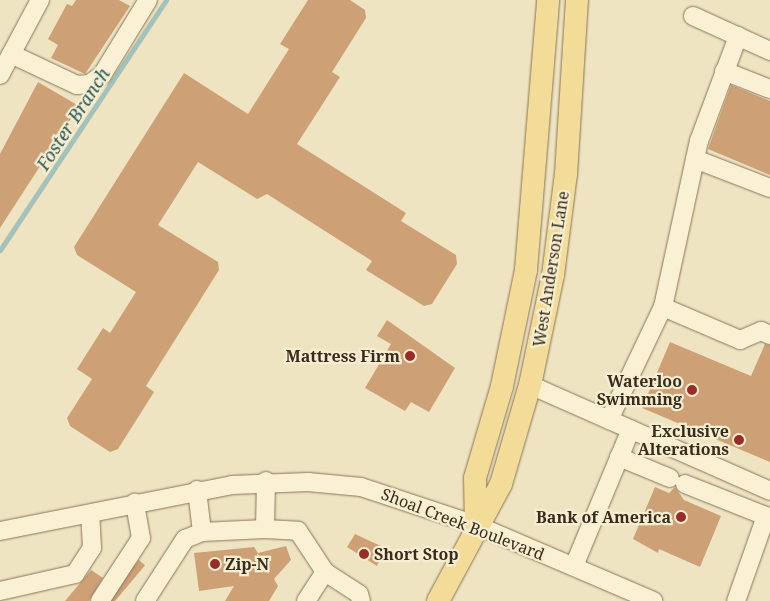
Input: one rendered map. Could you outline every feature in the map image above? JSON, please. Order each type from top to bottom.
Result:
[{"type":"main road","name":"West Anderson Lane","points":[[476,525],[475,478],[502,386],[526,270],[548,0]]},
{"type":"main road","name":"West Anderson Lane","points":[[438,601],[476,525],[501,484],[530,385],[555,266],[573,75],[577,0]]},
{"type":"street","points":[[0,76],[40,0]]},
{"type":"street","points":[[11,54],[77,85],[89,84],[102,75],[148,0]]},
{"type":"street","points":[[694,16],[770,51]]},
{"type":"street","points":[[609,420],[663,307],[695,159],[724,71],[738,36]]},
{"type":"street","points":[[724,71],[770,89]]},
{"type":"street","points":[[695,159],[770,188]]},
{"type":"street","points":[[663,307],[740,340],[762,331],[770,335]]},
{"type":"street","points":[[530,385],[770,491]]},
{"type":"street","points":[[574,566],[631,429]]},
{"type":"street","points":[[619,457],[766,516],[736,601]]},
{"type":"street","points":[[265,529],[266,481]]},
{"type":"street","name":"Shoal Creek Boulevard","points":[[0,531],[90,514],[197,490],[266,481],[361,487],[476,525],[653,601]]},
{"type":"street","points":[[197,490],[202,532]]},
{"type":"street","points":[[100,601],[141,538],[135,503]]},
{"type":"street","points":[[0,592],[75,574],[92,548],[90,514]]},
{"type":"street","points":[[145,601],[185,539],[202,532],[265,529],[298,531],[325,572],[359,594],[360,601]]},
{"type":"street","points":[[306,601],[325,572]]},
{"type":"building","points":[[76,0],[119,0],[130,6],[85,74],[51,58],[58,45],[48,39],[67,4],[72,6]]},
{"type":"building","points":[[308,0],[350,0],[365,10],[366,18],[332,72],[340,77],[297,144],[406,213],[401,221],[456,255],[457,264],[432,304],[424,306],[366,270],[372,261],[267,194],[257,199],[198,162],[158,225],[218,262],[219,270],[146,386],[154,392],[118,449],[110,452],[70,426],[67,418],[92,379],[77,369],[103,328],[110,333],[136,292],[77,255],[74,247],[184,73],[248,114],[289,49],[280,44]]},
{"type":"building","points":[[38,82],[79,106],[0,228],[0,154]]},
{"type":"building","points":[[731,85],[770,101],[770,175],[708,149]]},
{"type":"building","name":"Mattress Firm","points":[[387,320],[455,368],[429,412],[411,402],[405,411],[365,388],[391,344],[377,336]]},
{"type":"building","points":[[670,342],[751,376],[765,344],[770,345],[770,462],[642,408]]},
{"type":"building","name":"Bank of America","points":[[655,487],[669,493],[675,487],[684,500],[721,516],[700,567],[659,549],[658,553],[633,539]]},
{"type":"building","points":[[355,534],[385,548],[377,566],[347,547]]},
{"type":"building","points":[[286,546],[291,560],[274,579],[278,586],[269,601],[225,601],[234,586],[199,591],[194,553],[254,547],[258,553]]},
{"type":"building","points":[[139,560],[145,565],[115,601],[108,598]]},
{"type":"building","points":[[91,570],[103,578],[89,601],[65,601]]},
{"type":"waterway","name":"Foster Branch","points":[[0,250],[166,0]]},
{"type":"place","name":"Mattress Firm","points":[[410,356]]},
{"type":"place","name":"Waterloo Swimming","points":[[692,390]]},
{"type":"place","name":"Exclusive Alterations","points":[[739,440]]},
{"type":"place","name":"Bank of America","points":[[681,517]]},
{"type":"place","name":"Short Stop","points":[[364,554]]},
{"type":"place","name":"Zip-N","points":[[215,564]]}]
